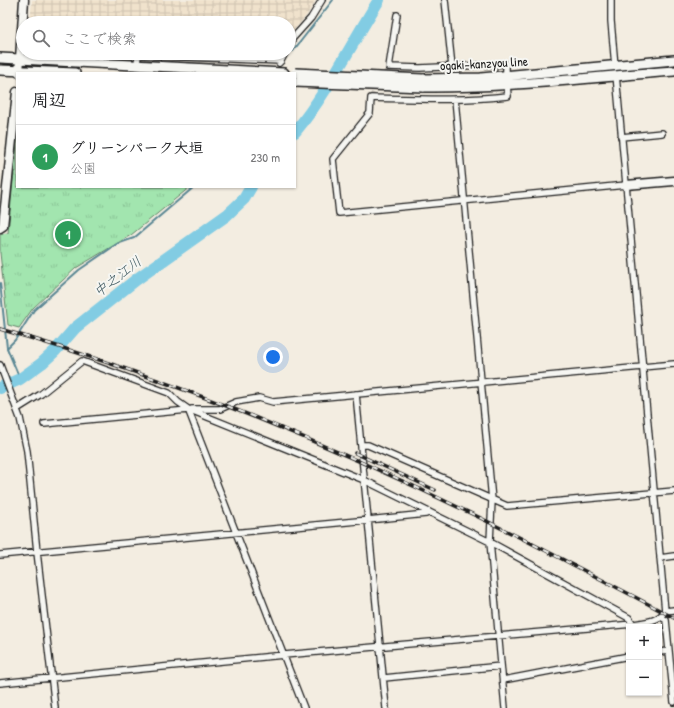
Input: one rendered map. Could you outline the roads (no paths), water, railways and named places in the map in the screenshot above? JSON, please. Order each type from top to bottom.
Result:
[{"type":"main road","points":[[0,58],[16,59]]},
{"type":"main road","points":[[40,60],[259,72]]},
{"type":"main road","name":"ogaki-kanzyou line","points":[[296,73],[423,83],[460,88],[507,81],[615,71],[674,60]]},
{"type":"main road","points":[[0,70],[19,72]]},
{"type":"main road","name":"ogaki-kanzyou line","points":[[615,71],[674,71]]},
{"type":"main road","name":"ogaki-kanzyou line","points":[[296,82],[423,83]]},
{"type":"street","points":[[23,16],[24,0]]},
{"type":"street","points":[[296,35],[311,18],[322,0]]},
{"type":"street","points":[[445,0],[452,67]]},
{"type":"street","points":[[16,406],[42,394],[82,361],[169,393],[188,409],[364,480],[490,542],[629,618],[633,624],[661,617],[665,611],[615,71],[611,0]]},
{"type":"street","points":[[397,15],[389,67],[420,68],[506,64],[508,96],[455,99],[371,98],[370,113],[334,159],[339,213],[674,181]]},
{"type":"street","points":[[19,72],[20,60]]},
{"type":"street","points":[[137,65],[138,60]]},
{"type":"street","points":[[239,60],[280,62],[281,60]]},
{"type":"street","points":[[455,99],[492,500],[490,542],[505,708]]},
{"type":"street","points":[[0,228],[3,226],[16,102]]},
{"type":"street","points":[[621,138],[662,133]]},
{"type":"street","points":[[44,424],[188,409],[220,409],[236,402],[259,398],[273,402],[674,364]]},
{"type":"street","points":[[0,365],[20,418],[27,451],[36,552],[55,708]]},
{"type":"street","points":[[356,394],[362,444],[364,480],[386,708]]},
{"type":"street","points":[[188,409],[304,708]]},
{"type":"street","points":[[362,444],[368,444],[507,506],[674,491]]},
{"type":"street","points":[[0,555],[368,520],[426,514],[429,512]]},
{"type":"street","points":[[660,558],[674,556]]},
{"type":"street","points":[[665,611],[674,610]]},
{"type":"street","points":[[661,617],[666,620],[674,702]]},
{"type":"street","points":[[0,683],[498,635],[626,625]]},
{"type":"street","points":[[662,652],[669,651]]},
{"type":"street","points":[[503,680],[626,657]]},
{"type":"street","points":[[384,678],[501,666]]},
{"type":"waterway","points":[[296,47],[333,0]]},
{"type":"waterway","name":"中之江川","points":[[296,131],[329,84],[379,0]]},
{"type":"waterway","points":[[7,348],[15,340],[34,310],[79,270],[117,244],[134,238],[193,188]]},
{"type":"waterway","name":"中之江川","points":[[0,388],[20,379],[42,363],[55,351],[75,328],[137,279],[227,215],[244,199],[250,188]]},
{"type":"waterway","points":[[0,283],[7,348],[20,379]]},
{"type":"tunnel","points":[[371,98],[389,67]]},
{"type":"railway","points":[[0,329],[73,351],[144,375],[286,430],[355,459],[492,524],[674,618]]},
{"type":"railway","points":[[355,453],[435,490]]},
{"type":"place","name":"グリーンパーク大垣","points":[[68,234]]}]
